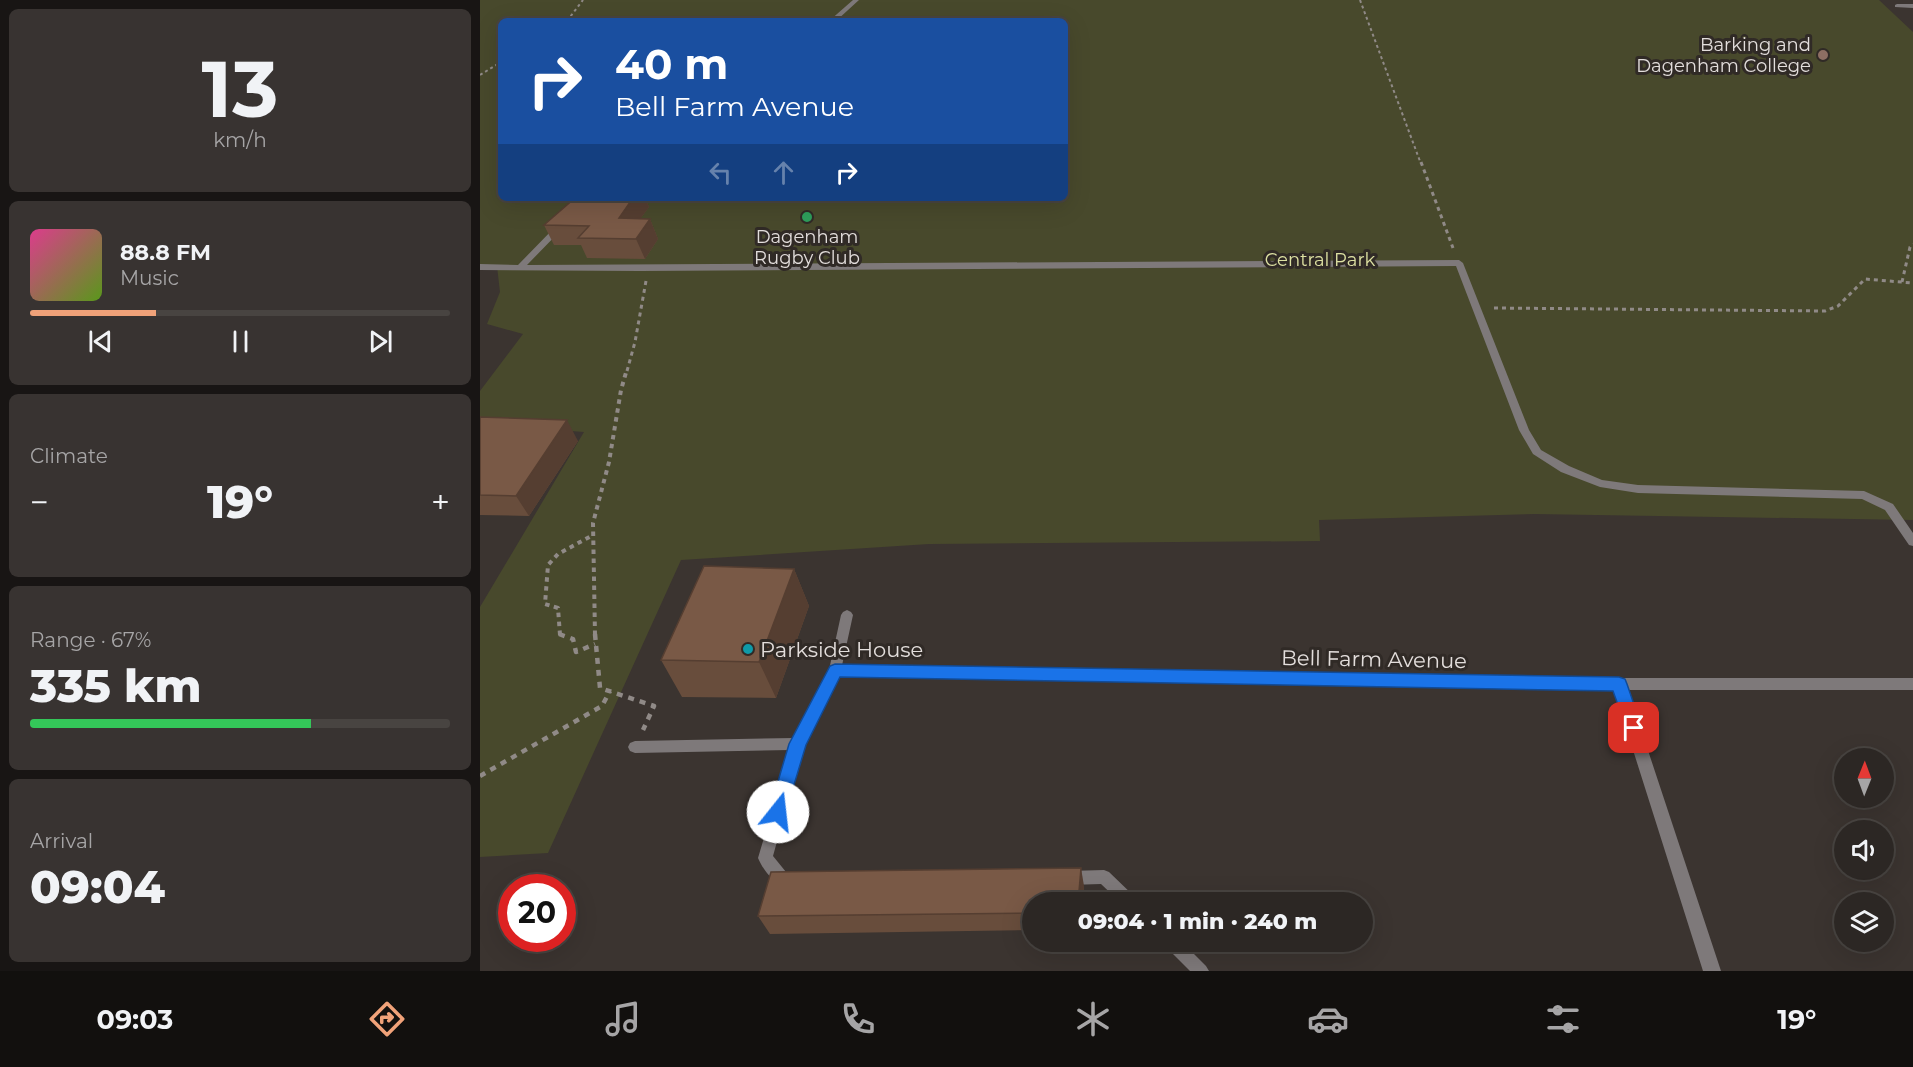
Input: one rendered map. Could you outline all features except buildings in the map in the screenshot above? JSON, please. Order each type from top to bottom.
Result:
[{"type":"street","points":[[1897,6],[1913,6]]},
{"type":"street","name":"Bell Farm Avenue","points":[[835,670],[1619,684],[1913,684]]},
{"type":"street","points":[[1619,684],[1712,971]]},
{"type":"lane","points":[[835,18],[856,0]]},
{"type":"lane","points":[[521,266],[545,240],[570,219]]},
{"type":"lane","points":[[480,267],[1458,263],[1524,430],[1537,452],[1565,469],[1600,483],[1638,489],[1864,495],[1877,499],[1889,507],[1913,542]]},
{"type":"lane","points":[[807,879],[783,879],[765,858],[798,744],[835,670],[847,615]]},
{"type":"lane","points":[[635,747],[798,744]]},
{"type":"lane","points":[[1057,878],[1104,878],[1119,892]]},
{"type":"lane","points":[[1181,952],[1201,971]]},
{"type":"path","points":[[569,18],[583,0]]},
{"type":"path","points":[[1360,0],[1458,263]]},
{"type":"path","points":[[480,75],[498,64]]},
{"type":"path","points":[[1902,282],[1910,247],[1913,244]]},
{"type":"path","points":[[635,747],[654,706],[600,688],[595,644],[593,523],[609,462],[621,390],[635,342],[643,300],[645,268]]},
{"type":"path","points":[[1477,308],[1825,311],[1838,306],[1865,279],[1913,283]]},
{"type":"path","points":[[593,535],[558,554],[548,565],[550,581],[544,591],[545,604],[558,608],[560,635],[573,639],[576,652],[595,644]]},
{"type":"path","points":[[480,776],[602,706],[610,691]]},
{"type":"green space","name":"Central Park","points":[[480,0],[1879,0],[1913,32],[1913,520],[1535,514],[1319,520],[1320,541],[929,544],[681,560],[548,853],[480,857],[480,607],[584,432],[480,424],[480,391],[523,334],[487,324],[500,292],[497,266],[480,269]]},
{"type":"place","name":"Barking and Dagenham College","points":[[1823,55]]},
{"type":"place","name":"Dagenham Rugby Club","points":[[807,217]]},
{"type":"place","name":"Parkside House","points":[[748,649]]},
{"type":"route","points":[[778,812],[798,744],[835,670],[1619,684],[1634,728]]}]
